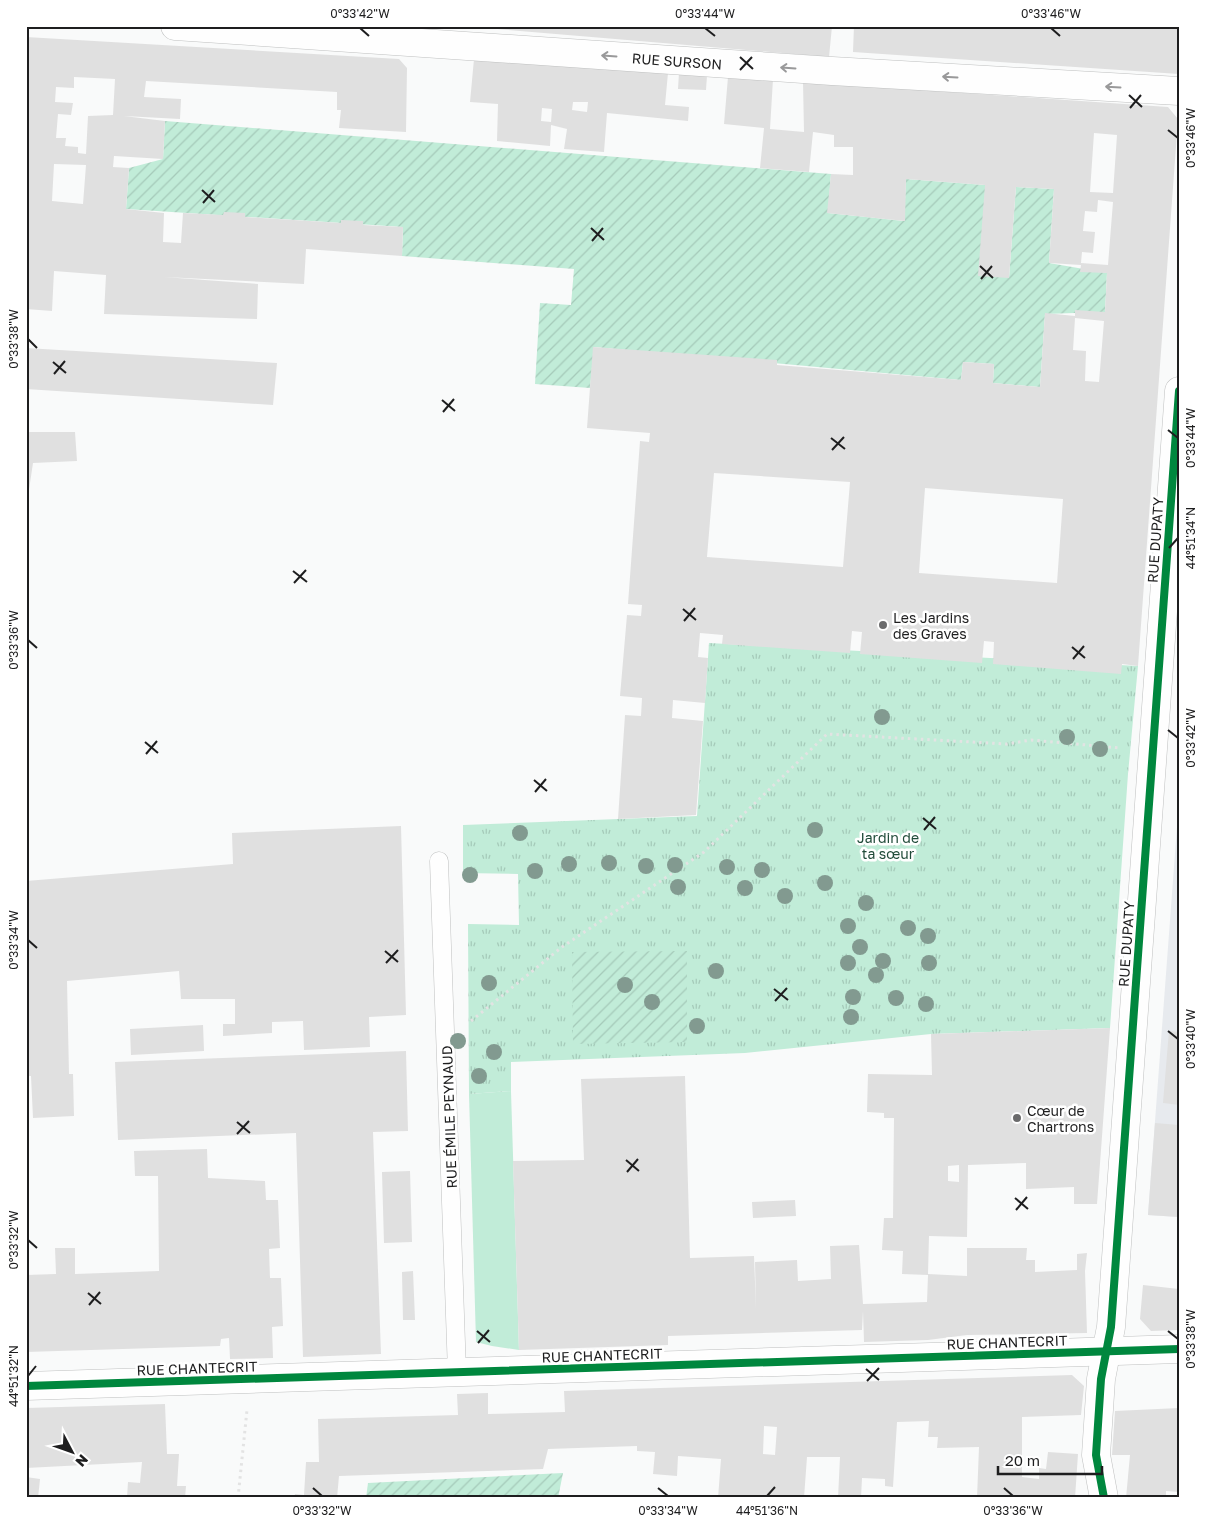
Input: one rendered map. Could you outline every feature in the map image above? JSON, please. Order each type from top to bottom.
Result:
[{"type":"street","name":"RUE SURSON","points":[[175,26],[783,68],[1179,91]]},
{"type":"street","name":"RUE DUPATY","points":[[1104,1498],[1096,1455],[1101,1379],[1111,1327],[1179,391]]},
{"type":"street","name":"RUE CHANTECRIT","points":[[26,1386],[1179,1349]]},
{"type":"lane","name":"RUE ÉMILE PEYNAUD","points":[[439,861],[458,1372]]},
{"type":"path","points":[[446,1024],[468,1023],[562,947],[704,852],[827,734],[1007,744],[1031,740],[1131,749],[1136,769],[1151,771]]},
{"type":"path","points":[[238,1498],[247,1414],[246,1379]]},
{"type":"shaded area","points":[[1179,800],[1179,1217],[1148,1215]]},
{"type":"green space","points":[[165,121],[831,174],[828,213],[904,221],[906,179],[985,185],[1009,278],[1016,187],[1054,189],[1049,263],[1107,273],[1105,312],[1045,314],[1040,387],[993,383],[994,364],[963,362],[961,380],[594,347],[590,388],[535,384],[540,303],[571,305],[574,269],[402,256],[403,227],[126,209],[129,168],[163,159]]},
{"type":"green space","name":"Jardin de ta sœur","points":[[709,643],[1138,666],[1128,774],[1110,1028],[931,1034],[745,1053],[511,1062],[511,1091],[469,1094],[468,924],[519,925],[518,874],[463,873],[463,825],[697,816]]},
{"type":"green space","points":[[687,951],[687,1042],[573,1044],[572,952]]},
{"type":"green space","points":[[511,1091],[519,1350],[476,1342],[469,1094]]},
{"type":"green space","points":[[563,1473],[558,1498],[366,1498],[368,1483]]},
{"type":"building","points":[[485,26],[832,26],[829,57],[485,28]]},
{"type":"building","points":[[854,26],[1179,26],[1179,74],[853,52]]},
{"type":"building","points":[[26,37],[399,59],[407,68],[406,132],[339,128],[341,110],[337,110],[337,92],[146,81],[144,97],[181,99],[180,119],[124,116],[165,121],[163,159],[114,156],[113,167],[129,168],[126,209],[164,213],[163,242],[181,243],[183,213],[223,215],[224,212],[245,213],[245,217],[341,223],[341,220],[363,221],[363,225],[403,227],[402,256],[306,249],[304,284],[164,277],[258,284],[257,319],[104,314],[106,275],[54,271],[52,311],[26,309]],"holes":[[[74,77],[115,79],[113,115],[88,116],[86,154],[78,153],[78,147],[65,146],[66,138],[56,138],[58,114],[71,115],[73,103],[55,102],[56,87],[74,88]],[[54,164],[86,165],[83,204],[52,201]]]},
{"type":"building","points":[[474,59],[668,73],[665,105],[689,107],[688,121],[607,113],[604,152],[564,149],[567,129],[551,125],[550,146],[497,141],[498,104],[470,102]],"holes":[[[573,102],[588,102],[587,112],[572,110]],[[542,108],[552,109],[551,122],[541,121]]]},
{"type":"building","points":[[679,73],[707,75],[706,90],[678,89]]},
{"type":"building","points":[[728,77],[773,79],[770,129],[804,132],[803,82],[1168,107],[1178,119],[1138,666],[1122,664],[1121,674],[993,664],[994,642],[984,641],[982,663],[860,654],[862,632],[852,631],[850,653],[722,644],[723,635],[700,633],[698,657],[708,658],[705,703],[673,700],[672,718],[703,721],[696,815],[618,819],[625,715],[641,716],[642,698],[620,696],[627,615],[641,616],[642,605],[628,604],[640,441],[649,442],[650,433],[587,428],[593,347],[777,360],[777,365],[961,380],[963,362],[994,364],[993,383],[1040,387],[1045,313],[1075,316],[1075,310],[1105,312],[1107,273],[1080,272],[1081,265],[1049,263],[1054,189],[1016,187],[1009,278],[978,276],[985,185],[906,179],[905,221],[827,213],[831,174],[853,175],[853,147],[834,147],[834,135],[813,132],[809,172],[760,168],[764,128],[724,124]],"holes":[[[1094,133],[1117,135],[1113,193],[1090,192]],[[1098,200],[1113,202],[1108,265],[1081,263],[1082,252],[1093,253],[1095,232],[1083,231],[1085,211],[1097,212]],[[1075,318],[1104,321],[1099,382],[1085,381],[1086,351],[1073,350]],[[714,473],[850,482],[843,567],[707,557]],[[925,488],[1063,499],[1057,583],[919,573]]]},
{"type":"building","points":[[26,348],[277,363],[273,405],[26,389]]},
{"type":"building","points":[[26,432],[75,432],[77,461],[33,463],[27,503]]},
{"type":"building","points":[[401,826],[406,1015],[369,1017],[370,1047],[304,1050],[303,1021],[272,1022],[272,1033],[223,1036],[223,1024],[235,1024],[235,999],[181,999],[179,971],[67,981],[69,1074],[73,1074],[74,1116],[33,1118],[31,1076],[28,1076],[26,881],[233,864],[232,833]]},
{"type":"building","points":[[203,1025],[204,1051],[131,1055],[130,1029]]},
{"type":"building","points":[[1110,1028],[1097,1204],[1074,1204],[1074,1187],[1026,1189],[1026,1163],[968,1165],[967,1237],[929,1236],[928,1274],[967,1276],[967,1248],[1027,1248],[1026,1260],[1035,1260],[1035,1272],[1077,1270],[1077,1254],[1087,1253],[1085,1271],[1087,1333],[967,1335],[928,1340],[864,1342],[863,1311],[862,1330],[668,1336],[668,1345],[519,1350],[513,1161],[584,1160],[581,1079],[685,1076],[690,1258],[754,1256],[756,1308],[755,1262],[797,1260],[798,1281],[831,1279],[830,1246],[859,1245],[863,1304],[927,1302],[928,1275],[902,1274],[903,1251],[882,1250],[884,1218],[893,1218],[894,1118],[884,1118],[884,1113],[867,1112],[868,1074],[932,1075],[931,1034]],"holes":[[[959,1165],[959,1182],[948,1181],[948,1166]]]},
{"type":"building","points":[[1169,1031],[1179,1032],[1179,1105],[1163,1103]]},
{"type":"building","points":[[406,1051],[408,1131],[373,1132],[381,1354],[303,1357],[296,1133],[118,1140],[115,1062]]},
{"type":"building","points":[[1155,1123],[1179,1125],[1179,1217],[1148,1215]]},
{"type":"building","points":[[207,1149],[208,1178],[265,1181],[266,1200],[278,1200],[280,1248],[269,1249],[270,1278],[281,1278],[283,1326],[272,1327],[273,1358],[230,1359],[229,1338],[221,1339],[220,1346],[26,1352],[26,1275],[56,1274],[55,1248],[75,1248],[75,1274],[159,1271],[158,1176],[135,1176],[134,1151]]},
{"type":"building","points":[[410,1171],[412,1242],[384,1243],[382,1172]]},
{"type":"building","points":[[795,1200],[796,1216],[753,1218],[752,1202]]},
{"type":"building","points":[[413,1271],[415,1320],[403,1320],[402,1272]]},
{"type":"building","points":[[1143,1285],[1179,1289],[1179,1330],[1151,1331],[1140,1319]]},
{"type":"building","points":[[1072,1375],[1084,1386],[1081,1415],[1022,1417],[1022,1477],[1039,1479],[1039,1468],[1046,1469],[1048,1452],[1078,1454],[1075,1498],[977,1498],[979,1447],[937,1448],[938,1437],[928,1437],[929,1421],[897,1422],[893,1487],[885,1486],[885,1479],[862,1478],[861,1498],[838,1498],[840,1457],[807,1457],[804,1498],[718,1498],[721,1459],[678,1456],[677,1476],[653,1474],[655,1452],[637,1451],[637,1446],[548,1449],[543,1469],[339,1476],[337,1498],[294,1498],[295,1494],[304,1495],[306,1462],[319,1462],[318,1419],[458,1415],[457,1394],[488,1393],[488,1414],[565,1412],[564,1391]],"holes":[[[764,1426],[777,1427],[775,1455],[763,1454]]]},
{"type":"building","points":[[165,1404],[167,1454],[179,1454],[177,1486],[186,1486],[185,1498],[127,1498],[128,1482],[140,1483],[142,1462],[26,1468],[26,1408]]},
{"type":"building","points":[[1179,1408],[1179,1492],[1166,1491],[1166,1498],[1126,1498],[1130,1455],[1112,1455],[1115,1411]]},
{"type":"building","points":[[26,1477],[40,1479],[38,1498],[26,1498]]},
{"type":"cycle path","points":[[1104,1498],[1096,1455],[1101,1379],[1111,1327],[1179,391]]},
{"type":"cycle path","points":[[26,1386],[1179,1349]]},
{"type":"place","name":"Les Jardins des Graves","points":[[883,625]]},
{"type":"place","name":"Cœur de Chartrons","points":[[1017,1118]]}]
